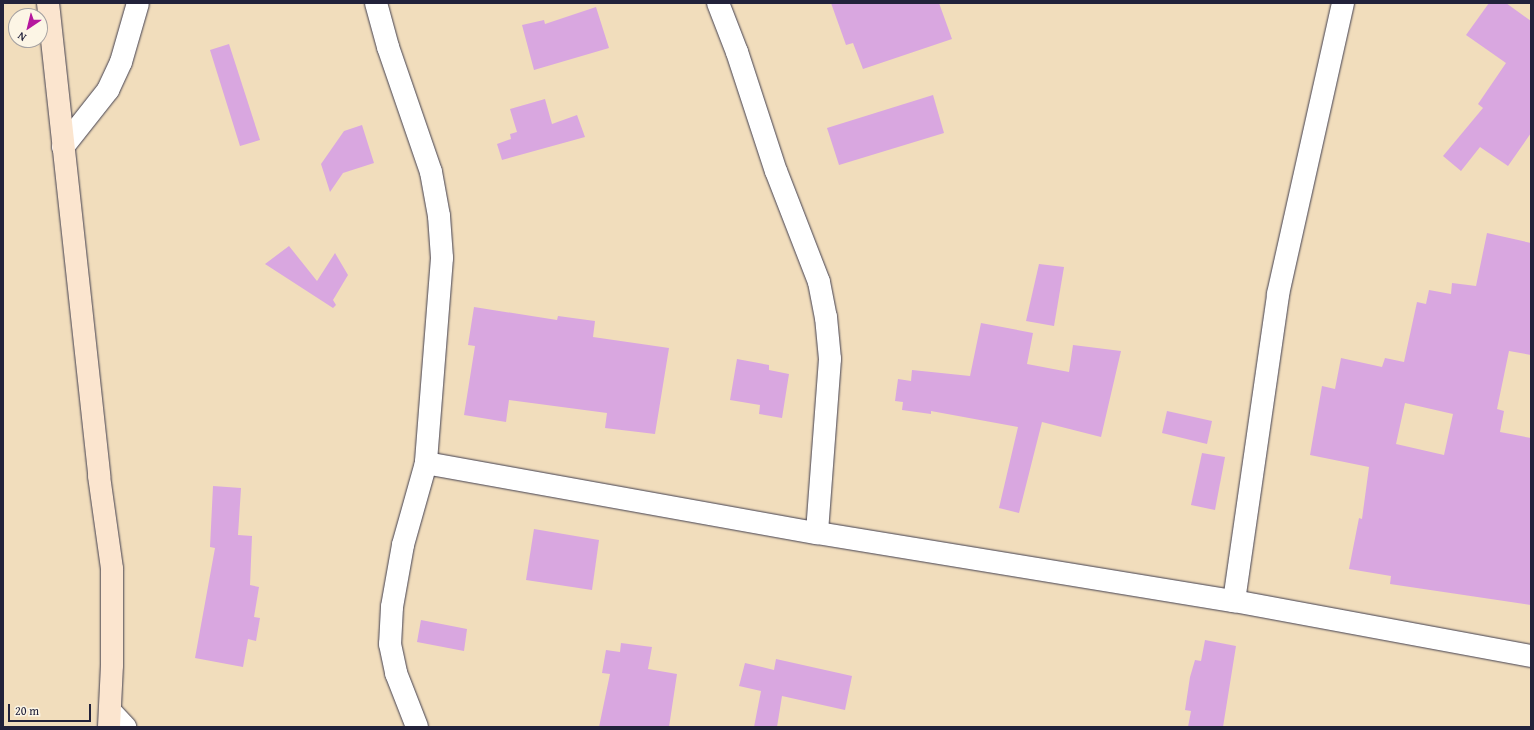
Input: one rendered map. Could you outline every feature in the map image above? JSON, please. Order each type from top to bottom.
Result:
[{"type":"street","points":[[48,3],[99,476],[112,570],[115,722]]},
{"type":"street","points":[[63,147],[108,90],[121,62],[138,3]]},
{"type":"street","points":[[376,3],[388,47],[431,172],[439,216],[442,258],[426,463],[403,545],[392,607],[390,644],[396,672],[417,727]]},
{"type":"street","points":[[718,3],[738,52],[776,171],[819,282],[826,317],[830,359],[817,533]]},
{"type":"street","points":[[1234,601],[1278,294],[1343,3]]},
{"type":"street","points":[[426,463],[817,533],[1234,601],[1531,656]]},
{"type":"building","points":[[831,3],[939,3],[952,39],[863,69],[853,43],[846,45]]},
{"type":"building","points":[[1489,3],[1506,3],[1531,21],[1531,133],[1508,166],[1480,147],[1461,171],[1443,156],[1483,108],[1478,104],[1506,63],[1466,35]]},
{"type":"building","points":[[596,7],[609,48],[534,70],[522,25],[544,20],[545,24]]},
{"type":"building","points":[[229,44],[260,140],[240,146],[210,50]]},
{"type":"building","points":[[933,95],[944,133],[839,165],[827,128]]},
{"type":"building","points":[[545,99],[552,124],[577,115],[585,137],[502,160],[497,144],[511,139],[510,134],[517,132],[510,109]]},
{"type":"building","points":[[362,125],[374,163],[343,173],[330,192],[321,164],[344,131]]},
{"type":"building","points":[[1487,233],[1531,243],[1531,355],[1509,351],[1497,409],[1504,411],[1500,432],[1531,438],[1531,605],[1390,584],[1391,576],[1349,569],[1359,518],[1362,519],[1369,467],[1310,455],[1322,386],[1335,389],[1341,358],[1382,367],[1385,358],[1404,362],[1417,302],[1426,304],[1429,290],[1451,294],[1452,283],[1476,286]],"holes":[[[1405,403],[1453,414],[1444,455],[1396,444]]]},
{"type":"building","points":[[289,246],[317,281],[335,253],[348,275],[333,300],[336,305],[333,308],[265,264]]},
{"type":"building","points":[[1039,264],[1064,267],[1054,326],[1026,321]]},
{"type":"building","points":[[474,307],[557,320],[558,316],[595,321],[593,337],[669,348],[655,434],[605,428],[607,413],[509,400],[506,422],[464,415],[475,346],[468,345]]},
{"type":"building","points":[[981,323],[1033,333],[1027,364],[1069,372],[1073,345],[1121,351],[1101,437],[1042,422],[1019,513],[999,508],[1018,427],[931,411],[931,414],[902,410],[903,402],[895,401],[898,379],[911,381],[912,370],[970,376]]},
{"type":"building","points":[[737,359],[769,365],[769,370],[789,374],[782,418],[759,414],[760,405],[730,400]]},
{"type":"building","points":[[1167,411],[1212,421],[1207,444],[1162,433]]},
{"type":"building","points":[[1202,453],[1225,457],[1215,510],[1191,505]]},
{"type":"building","points":[[213,486],[241,488],[238,535],[252,536],[250,585],[259,587],[254,617],[260,618],[256,641],[248,639],[243,667],[195,658],[215,548],[210,547]]},
{"type":"building","points":[[534,529],[599,540],[592,590],[526,580]]},
{"type":"building","points":[[421,620],[467,629],[464,651],[417,642]]},
{"type":"building","points":[[1205,640],[1236,646],[1223,727],[1188,727],[1191,711],[1185,710],[1190,677],[1195,660],[1201,661]]},
{"type":"building","points":[[621,643],[652,647],[648,669],[677,674],[669,727],[599,727],[610,674],[602,673],[606,650],[620,652]]},
{"type":"building","points":[[776,659],[852,676],[845,710],[782,696],[777,727],[754,727],[761,691],[739,686],[745,663],[774,670]]}]
